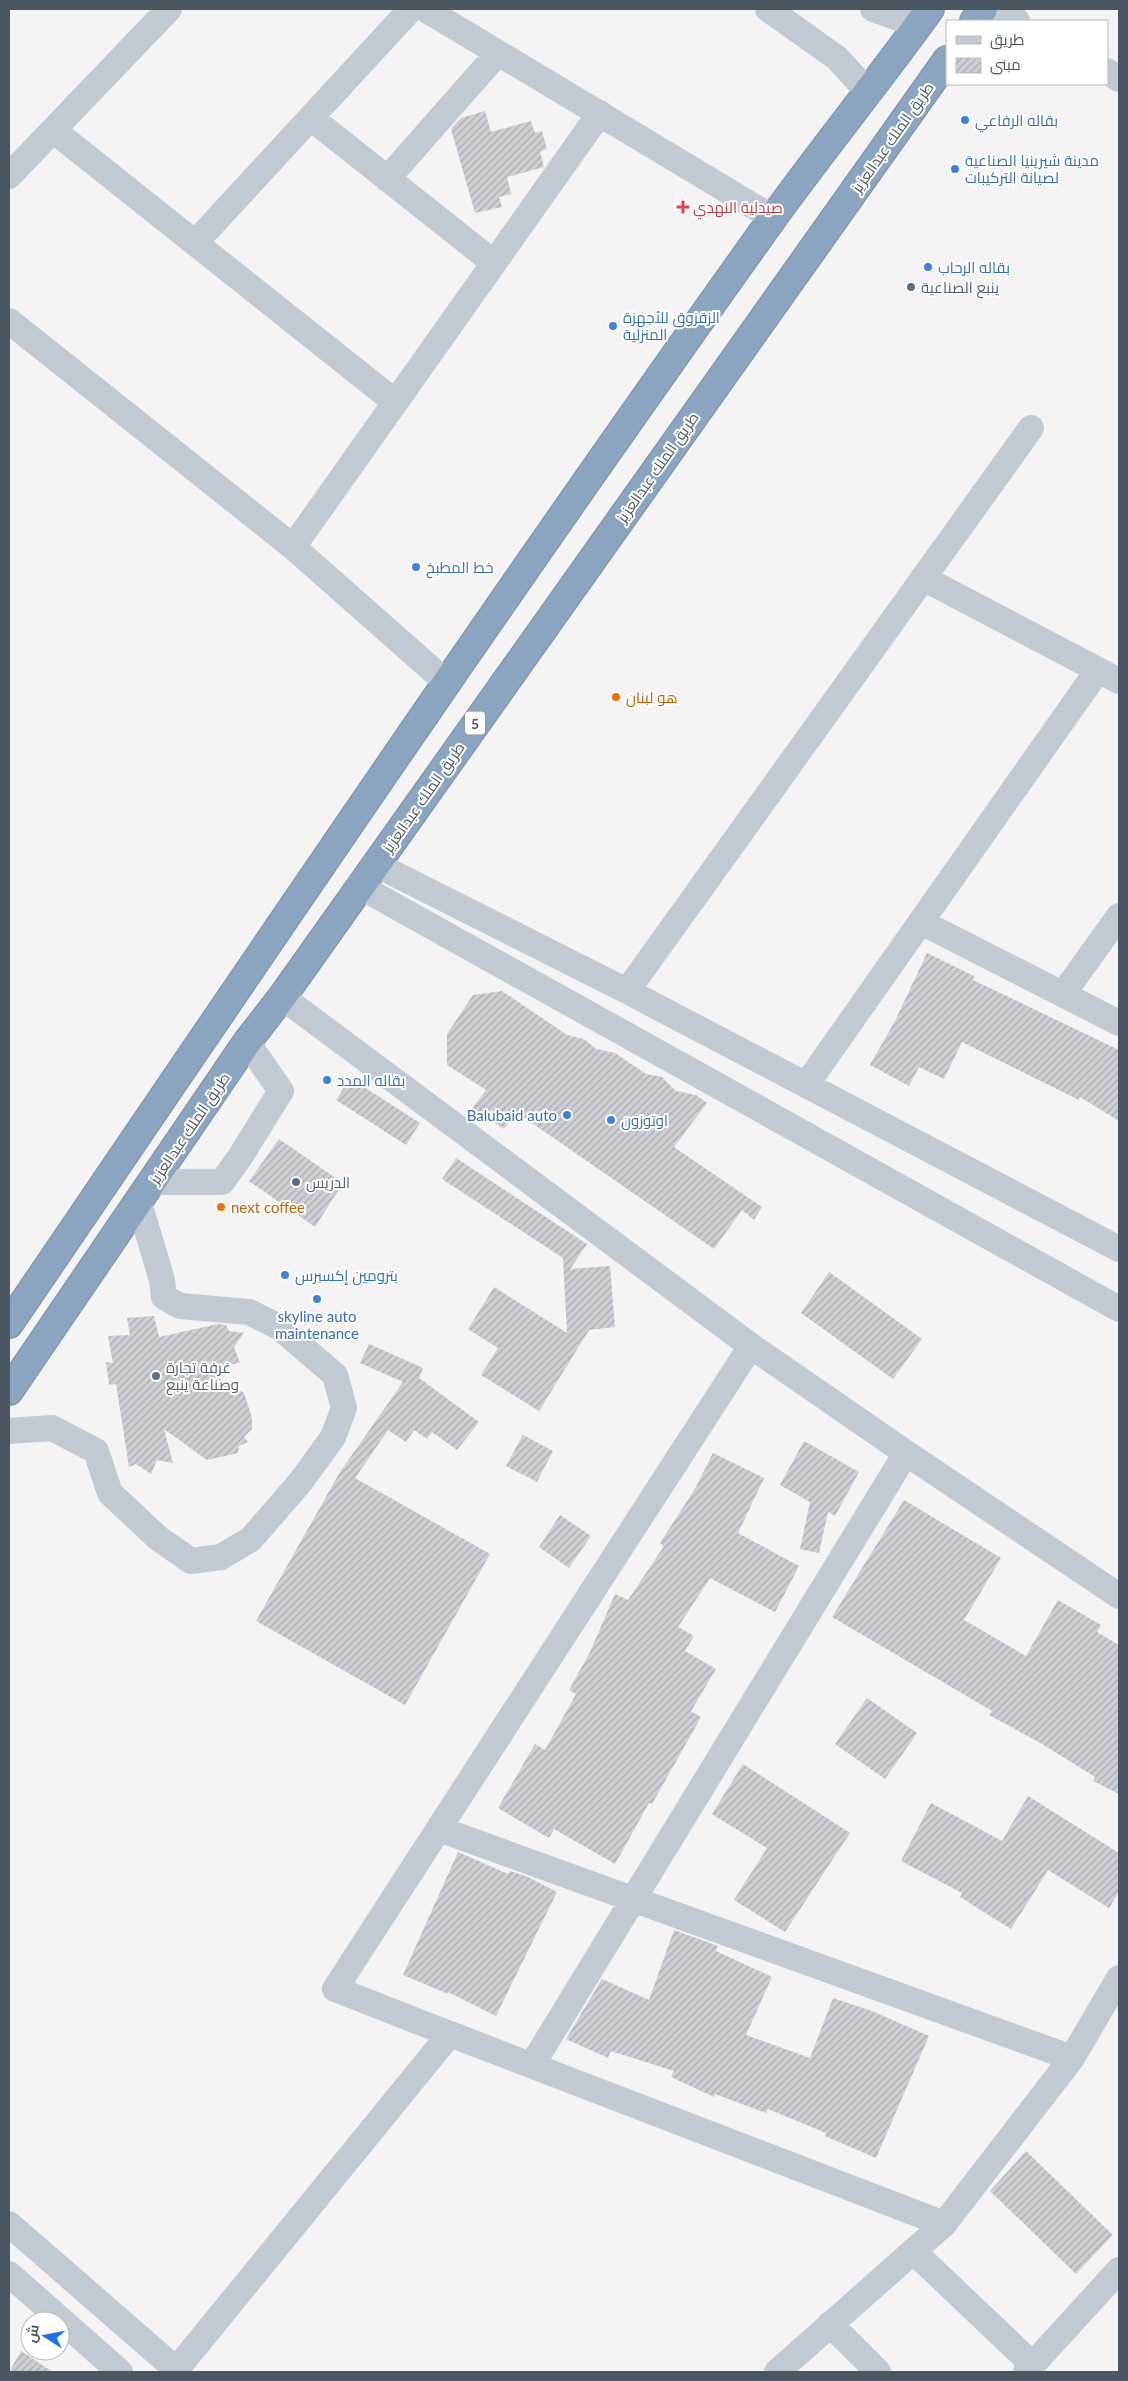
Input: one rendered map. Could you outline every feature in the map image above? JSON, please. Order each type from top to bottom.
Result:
[{"type":"highway","points":[[975,20],[983,9]]},
{"type":"highway","points":[[9,1324],[446,682],[773,218],[869,93],[924,17]]},
{"type":"highway","name":"طريق الملك عبدالعزيز","points":[[9,1391],[146,1192],[246,1042],[282,997],[946,61]]},
{"type":"street","points":[[9,176],[169,9]]},
{"type":"street","points":[[195,243],[412,9]]},
{"type":"street","points":[[425,9],[773,218]]},
{"type":"street","points":[[768,9],[837,58],[869,93]]},
{"type":"street","points":[[873,9],[924,17]]},
{"type":"street","points":[[995,9],[1016,20]]},
{"type":"street","points":[[387,179],[498,53]]},
{"type":"street","points":[[293,547],[600,113]]},
{"type":"street","points":[[311,118],[494,263]]},
{"type":"street","points":[[53,130],[395,402]]},
{"type":"street","points":[[9,322],[293,547],[446,682]]},
{"type":"street","points":[[627,991],[1031,428]]},
{"type":"street","points":[[806,1085],[921,922],[1109,676],[923,578]]},
{"type":"street","points":[[367,875],[627,991],[1119,1248]]},
{"type":"street","points":[[367,875],[1119,1309]]},
{"type":"street","points":[[1063,994],[1119,916]]},
{"type":"street","points":[[921,922],[1119,1023]]},
{"type":"street","points":[[282,997],[751,1346],[1119,1596]]},
{"type":"street","points":[[9,1431],[52,1428],[96,1451],[110,1493],[158,1538],[190,1561],[220,1557],[251,1539],[302,1480],[333,1437],[344,1408],[335,1374],[278,1327],[249,1312],[180,1306],[164,1297],[146,1192],[222,1182],[240,1157],[281,1091],[246,1042]]},
{"type":"street","points":[[751,1346],[335,1989],[944,2224]]},
{"type":"street","points":[[532,2065],[906,1453]]},
{"type":"street","points":[[439,1828],[1072,2058]]},
{"type":"street","points":[[776,2372],[944,2224],[1072,2058],[1119,1978]]},
{"type":"street","points":[[9,2224],[177,2371],[450,2034]]},
{"type":"street","points":[[912,2251],[1029,2368],[1119,2270]]},
{"type":"street","points":[[9,2274],[120,2372]]},
{"type":"street","points":[[830,2324],[878,2372]]},
{"type":"building","points":[[485,111],[491,132],[531,121],[535,133],[542,131],[547,149],[540,152],[544,167],[507,177],[511,194],[499,197],[502,207],[475,213],[451,129],[461,118]]},
{"type":"building","points":[[927,953],[974,976],[973,980],[1119,1050],[1119,1121],[1080,1097],[1079,1100],[962,1042],[944,1079],[919,1067],[909,1086],[870,1065],[895,1021]]},
{"type":"building","name":"اوتوزون","points":[[502,991],[567,1035],[584,1039],[596,1049],[615,1053],[646,1074],[662,1077],[676,1091],[696,1095],[707,1103],[674,1147],[762,1207],[754,1220],[742,1210],[714,1249],[516,1112],[504,1129],[472,1108],[486,1090],[447,1065],[447,1034],[473,995]]},
{"type":"building","points":[[350,1078],[420,1123],[406,1145],[336,1100]]},
{"type":"building","name":"الدريس","points":[[279,1139],[343,1183],[315,1227],[249,1181]]},
{"type":"building","points":[[456,1158],[587,1244],[570,1269],[610,1266],[615,1327],[589,1330],[539,1411],[481,1375],[498,1348],[468,1329],[494,1287],[567,1333],[563,1258],[442,1179]]},
{"type":"building","points":[[829,1272],[922,1339],[893,1379],[801,1313]]},
{"type":"building","points":[[154,1316],[159,1337],[218,1324],[226,1325],[229,1331],[244,1333],[234,1347],[240,1363],[202,1369],[244,1393],[252,1418],[252,1429],[244,1437],[248,1442],[239,1446],[238,1453],[207,1460],[164,1429],[173,1463],[157,1460],[151,1474],[136,1464],[129,1467],[116,1384],[109,1385],[106,1362],[113,1363],[108,1336],[130,1335],[127,1318]]},
{"type":"building","points":[[369,1344],[423,1368],[419,1378],[479,1422],[457,1450],[432,1432],[427,1439],[414,1430],[406,1442],[388,1430],[355,1478],[490,1554],[405,1705],[256,1621],[340,1472],[403,1382],[360,1363]]},
{"type":"building","points":[[523,1435],[553,1451],[537,1482],[506,1466]]},
{"type":"building","points":[[804,1441],[859,1472],[835,1516],[828,1512],[819,1553],[800,1549],[810,1502],[780,1485]]},
{"type":"building","points":[[713,1453],[764,1478],[738,1533],[799,1566],[775,1612],[710,1578],[678,1627],[694,1636],[685,1651],[716,1669],[691,1711],[701,1717],[652,1804],[649,1803],[615,1864],[554,1829],[549,1838],[498,1808],[535,1744],[545,1750],[576,1694],[569,1690],[590,1652],[615,1594],[628,1600],[664,1546],[660,1543],[696,1487]]},
{"type":"building","points":[[904,1500],[1001,1558],[964,1620],[1026,1656],[1058,1600],[1101,1625],[1097,1632],[1119,1645],[1119,1794],[1093,1781],[1095,1777],[1042,1744],[989,1715],[992,1711],[832,1617]]},
{"type":"building","points":[[560,1515],[591,1536],[569,1568],[539,1547]]},
{"type":"building","points":[[867,1698],[917,1733],[885,1779],[835,1744]]},
{"type":"building","points":[[743,1764],[850,1833],[785,1932],[734,1900],[767,1848],[712,1814]]},
{"type":"building","points":[[1028,1796],[1119,1853],[1119,1892],[1109,1908],[1048,1870],[1011,1929],[960,1897],[962,1893],[901,1861],[931,1803],[1002,1841]]},
{"type":"building","points":[[458,1852],[508,1874],[510,1871],[528,1877],[557,1892],[496,2016],[448,1992],[448,1994],[403,1975]]},
{"type":"building","points":[[674,1930],[718,1946],[716,1951],[772,1977],[746,2035],[810,2058],[833,1998],[872,2011],[929,2036],[876,2158],[825,2136],[826,2133],[768,2109],[766,2113],[715,2094],[714,2097],[671,2077],[674,2071],[611,2051],[608,2058],[566,2039],[602,1979],[649,2000]]},
{"type":"building","points":[[1026,2151],[1113,2235],[1076,2274],[990,2191]]},
{"type":"building","points":[[20,2353],[20,2361],[36,2361],[53,2372],[9,2372]]},
{"type":"place","name":"بقاله الرفاعي","points":[[965,120]]},
{"type":"place","name":"مدينة شيرينيا الصناعية لصيانة التركيبات","points":[[955,169]]},
{"type":"place","name":"صيدلية النهدي","points":[[683,207]]},
{"type":"place","name":"بقاله الرحاب","points":[[928,267]]},
{"type":"place","name":"ينبع الصناعية","points":[[911,287]]},
{"type":"place","name":"الزقزوق للأجهزة المنزلية","points":[[613,326]]},
{"type":"place","name":"خط المطبخ","points":[[416,567]]},
{"type":"place","name":"هو لبنان","points":[[616,697]]},
{"type":"place","name":"بقاله المدد","points":[[327,1080]]},
{"type":"place","name":"Balubaid auto","points":[[567,1115]]},
{"type":"place","name":"اوتوزون","points":[[611,1120]]},
{"type":"place","name":"الدريس","points":[[296,1182]]},
{"type":"place","name":"next coffee","points":[[221,1207]]},
{"type":"place","name":"بترومين إكسبرس","points":[[285,1275]]},
{"type":"place","name":"skyline auto maintenance","points":[[317,1299]]},
{"type":"place","name":"غرفة تجارة وصناعة ينبع","points":[[156,1376]]}]
